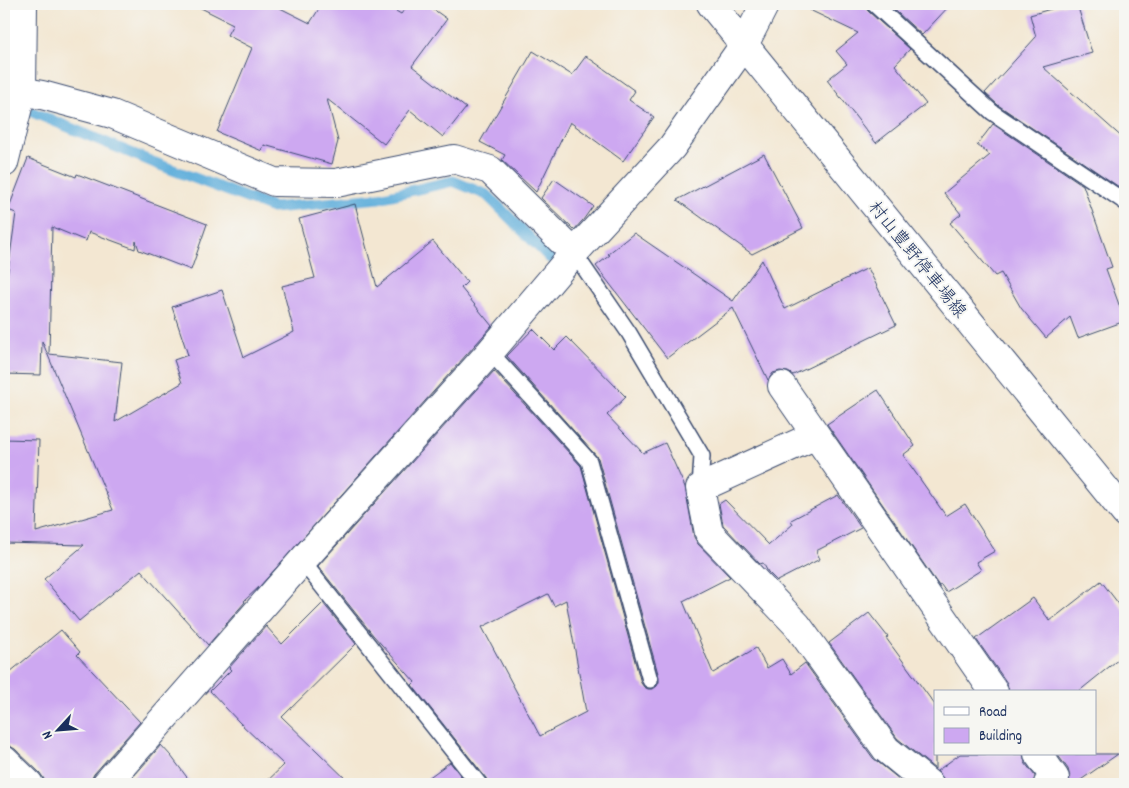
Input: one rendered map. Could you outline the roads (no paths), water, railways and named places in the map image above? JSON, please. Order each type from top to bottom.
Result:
[{"type":"street","points":[[4,163],[23,4]]},
{"type":"street","name":"村山豊野停車場線","points":[[711,4],[1125,513]]},
{"type":"street","points":[[106,784],[302,561],[490,352],[574,254],[672,147],[744,45],[764,4]]},
{"type":"street","points":[[13,90],[42,95],[112,114],[274,182],[336,183],[454,159],[490,170],[574,254]]},
{"type":"street","points":[[782,386],[993,690]]},
{"type":"street","points":[[816,435],[700,488],[709,533],[797,624],[886,749],[929,784]]},
{"type":"street","points":[[1039,756],[1055,778],[1048,784]]},
{"type":"street","points":[[4,760],[29,784]]},
{"type":"lane","points":[[874,4],[992,112],[1125,202]]},
{"type":"lane","points":[[574,254],[629,333],[702,456],[700,488]]},
{"type":"lane","points":[[490,352],[589,461],[650,680]]},
{"type":"lane","points":[[302,561],[479,784]]},
{"type":"waterway","points":[[32,112],[155,163],[273,208],[379,198],[453,181],[487,195],[550,258]]}]
